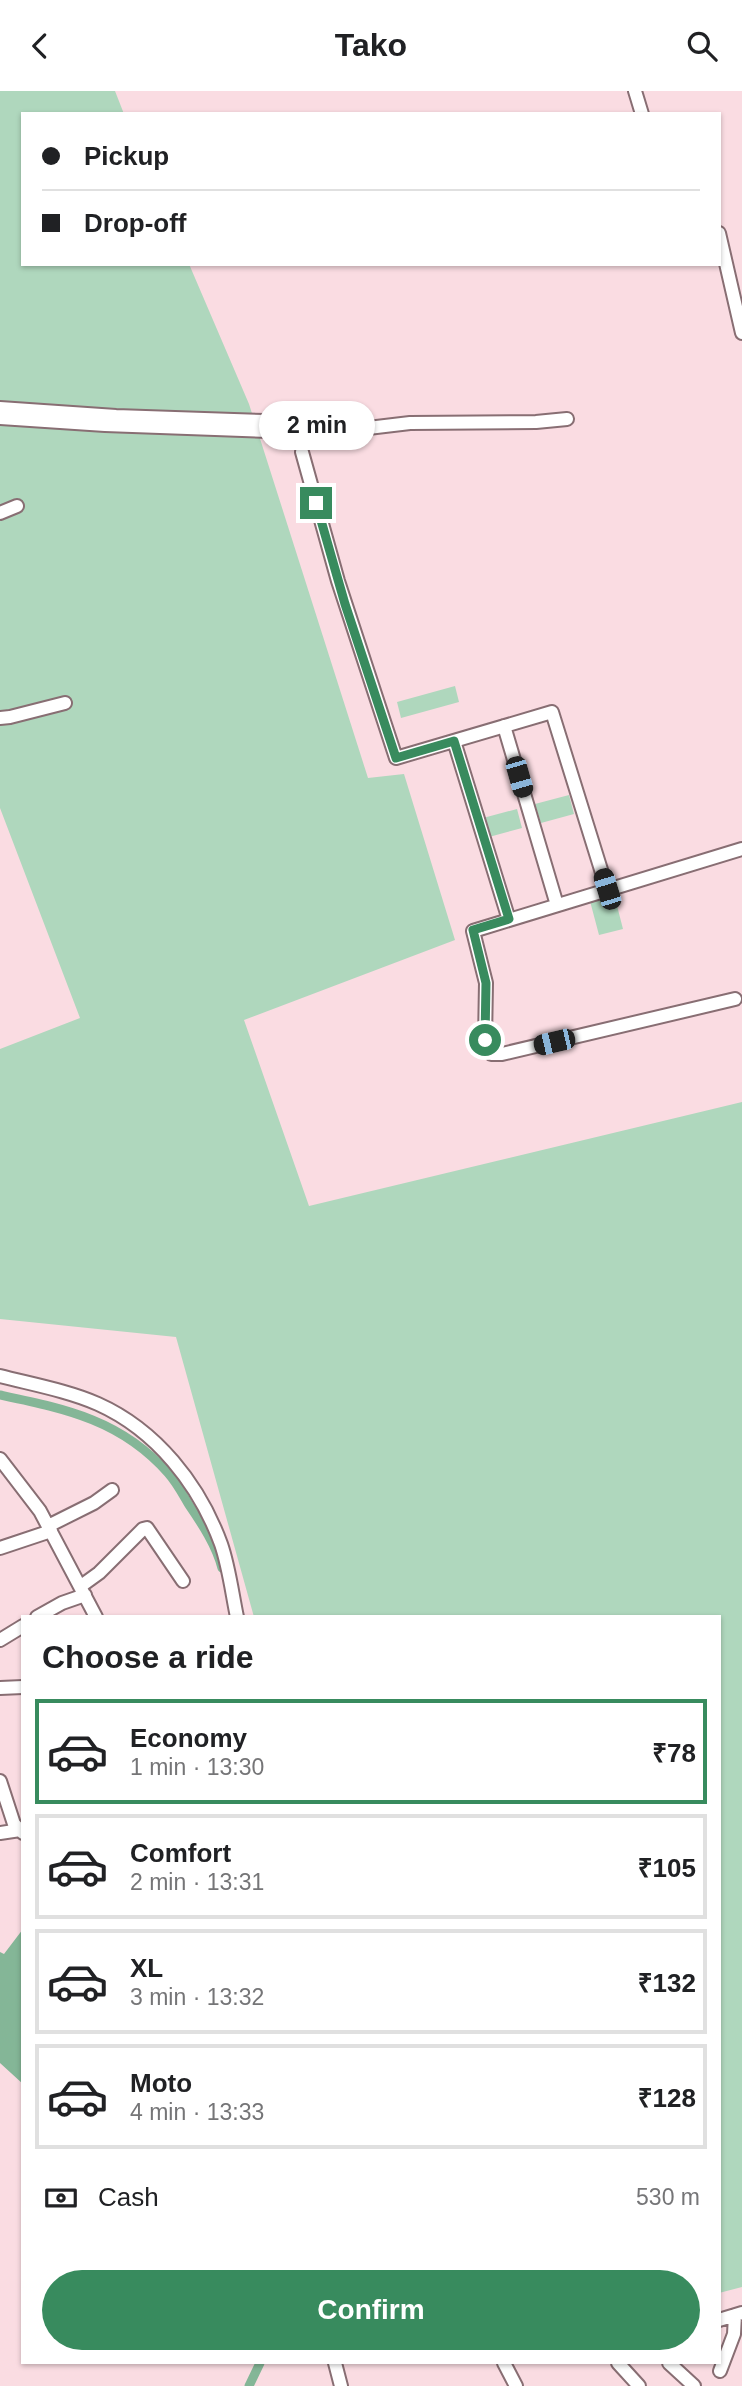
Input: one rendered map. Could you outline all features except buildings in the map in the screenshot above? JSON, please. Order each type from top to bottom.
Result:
[{"type":"street","points":[[635,91],[641,112]]},
{"type":"street","points":[[721,242],[742,334]]},
{"type":"street","points":[[0,408],[116,416],[265,421],[301,436]]},
{"type":"street","points":[[0,418],[268,431],[301,436],[410,423],[536,422],[567,419]]},
{"type":"street","points":[[302,452],[338,581],[396,758],[552,712],[607,889]]},
{"type":"street","points":[[0,513],[17,506]]},
{"type":"street","points":[[0,718],[65,703]]},
{"type":"street","points":[[504,726],[557,905]]},
{"type":"street","points":[[454,741],[509,919]]},
{"type":"street","points":[[735,999],[502,1054],[491,1054],[486,1048],[485,1040],[486,983],[473,930],[742,849]]},
{"type":"street","points":[[0,1376],[94,1402],[120,1414],[146,1432],[172,1459],[197,1493],[221,1545],[237,1615]]},
{"type":"street","points":[[0,1459],[40,1511],[95,1615]]},
{"type":"street","points":[[0,1548],[49,1528],[112,1490]]},
{"type":"street","points":[[41,1615],[83,1590],[147,1528],[183,1581]]},
{"type":"street","points":[[0,1640],[21,1627]]},
{"type":"street","points":[[0,1688],[21,1687]]},
{"type":"street","points":[[0,1781],[14,1824],[21,1831]]},
{"type":"street","points":[[0,1833],[21,1831]]},
{"type":"street","points":[[720,2371],[734,2335],[738,2314],[721,2319]]},
{"type":"street","points":[[335,2364],[344,2384]]},
{"type":"street","points":[[505,2364],[516,2386]]},
{"type":"street","points":[[619,2364],[639,2386]]},
{"type":"street","points":[[670,2364],[694,2386]]},
{"type":"shaded area","points":[[0,91],[115,91],[123,112],[21,112],[21,266],[190,266],[249,404],[368,778],[404,774],[455,940],[244,1020],[309,1206],[742,1102],[742,2287],[721,2292],[721,1615],[253,1615],[176,1337],[0,1319],[0,1049],[80,1018],[0,808]]},
{"type":"shaded area","points":[[455,686],[459,702],[401,718],[397,702]]},
{"type":"shaded area","points":[[569,795],[574,814],[541,823],[535,804]]},
{"type":"shaded area","points":[[517,809],[522,828],[489,837],[483,818]]},
{"type":"shaded area","points":[[614,894],[623,929],[599,935],[590,901]]},
{"type":"shaded area","points":[[21,1932],[21,2082],[0,2063],[0,1952],[4,1954]]},
{"type":"waterway","points":[[0,1395],[91,1419],[131,1440],[150,1455],[177,1485],[208,1535],[222,1568]]},
{"type":"waterway","points":[[249,2386],[260,2364]]},
{"type":"route","points":[[316,503],[345,604],[396,758],[454,741],[509,919],[473,930],[486,983],[485,1040]]}]
